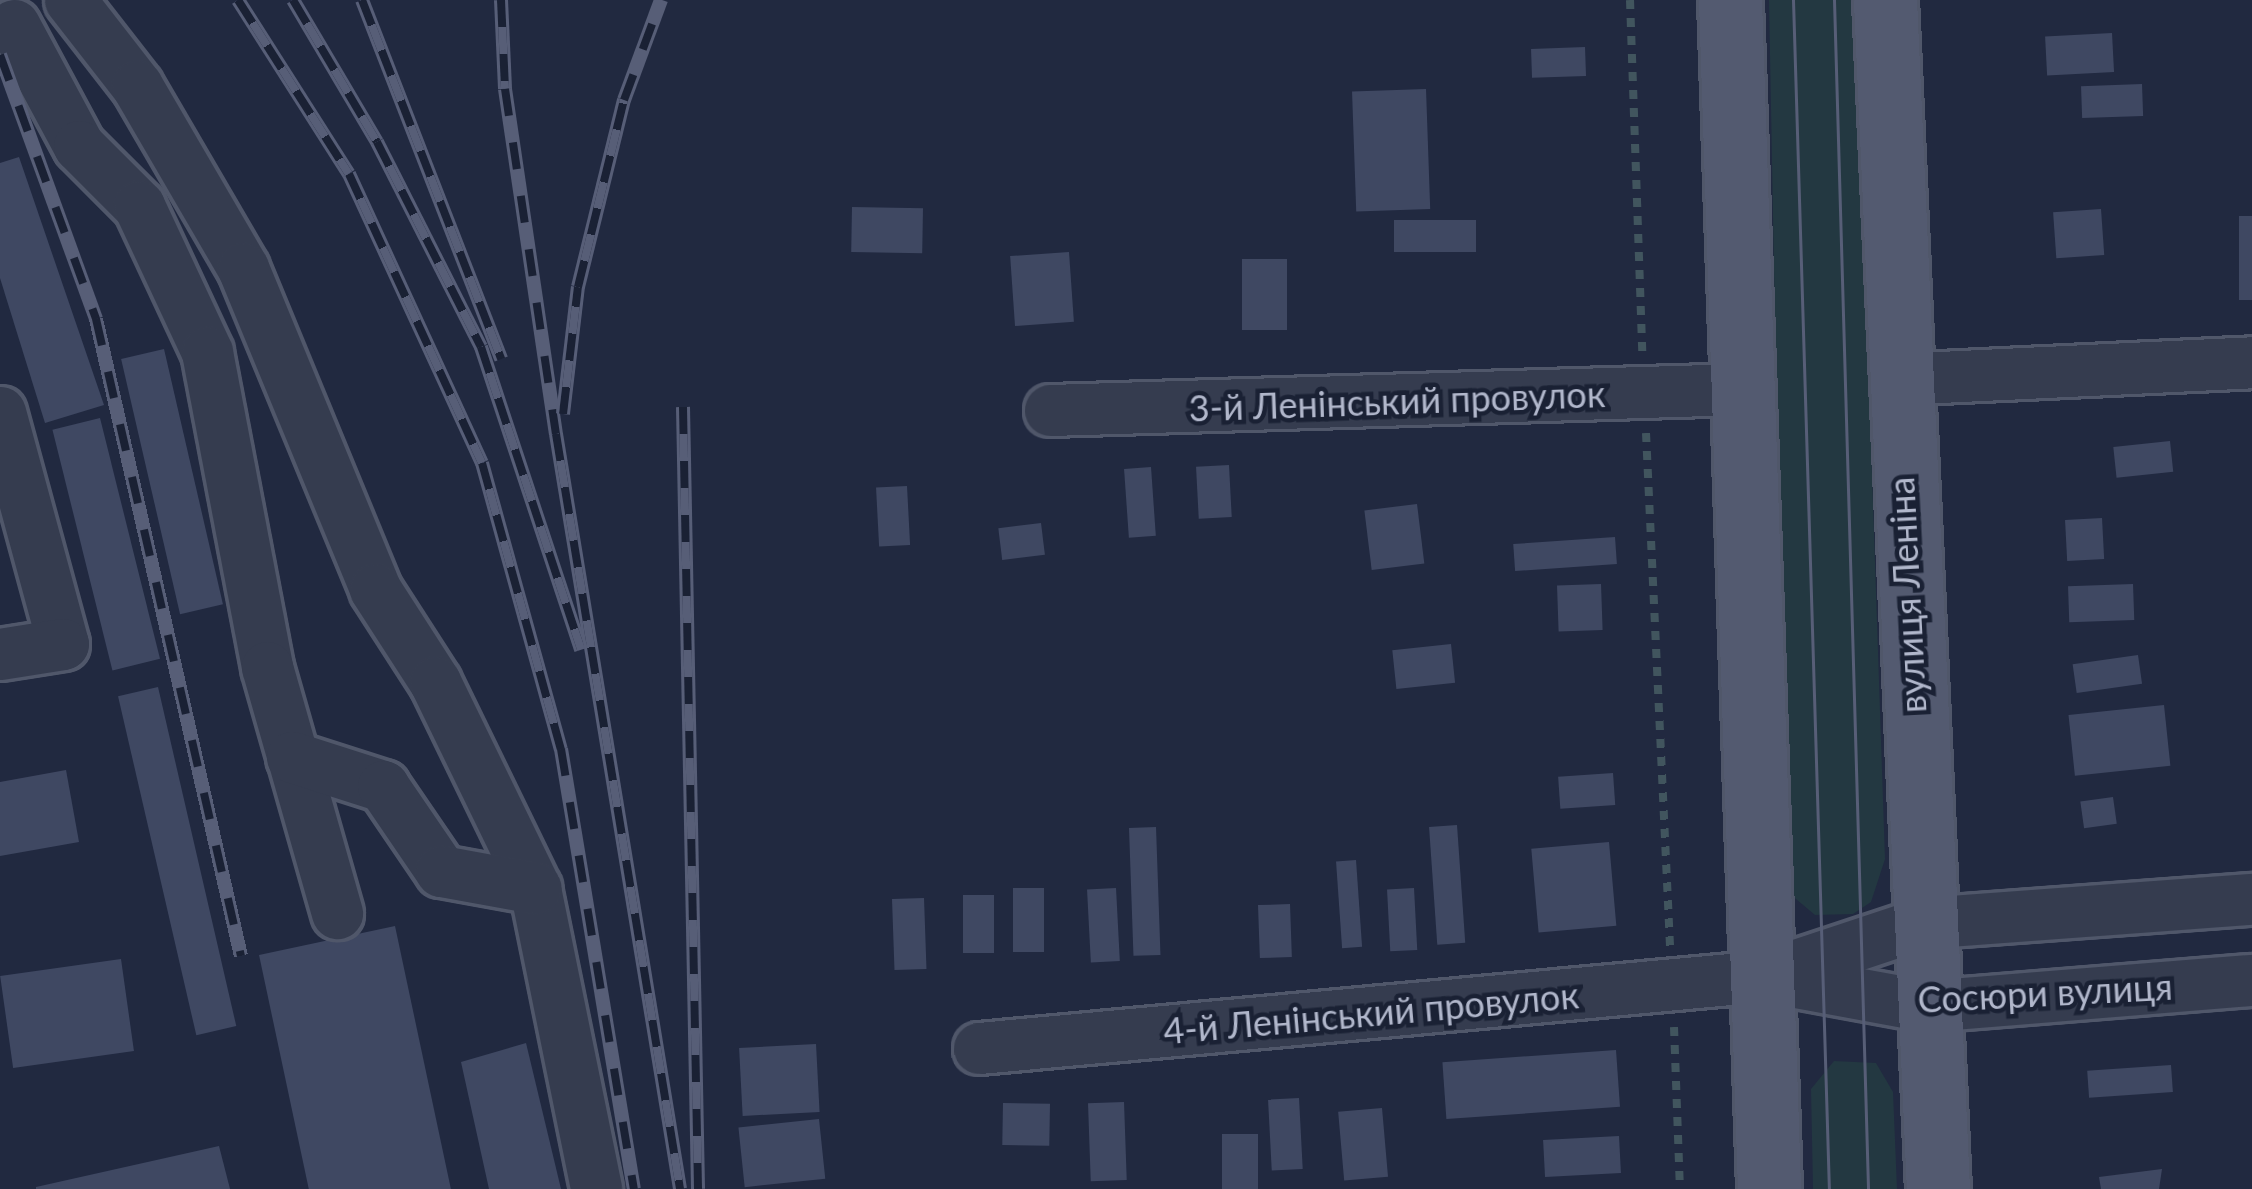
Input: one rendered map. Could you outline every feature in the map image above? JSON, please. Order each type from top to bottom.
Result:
[{"type":"main road","points":[[1730,0],[1769,1189]]},
{"type":"main road","name":"вулиця Леніна","points":[[1885,0],[1897,379],[1938,1189]]},
{"type":"street","points":[[70,0],[137,86],[243,268],[375,589],[435,682],[535,888],[596,1189]]},
{"type":"street","points":[[10,23],[79,146],[139,206],[207,352],[239,536],[292,757],[337,914]]},
{"type":"street","points":[[1897,379],[2252,362]]},
{"type":"street","name":"3-й Ленінський провулок","points":[[1050,410],[1743,389]]},
{"type":"street","points":[[0,416],[63,644],[0,654]]},
{"type":"street","points":[[292,757],[383,786],[441,871],[535,888]]},
{"type":"street","name":"Сосюри вулиця","points":[[1762,976],[1922,922],[2252,899]]},
{"type":"street","name":"Сосюри вулиця","points":[[1762,976],[1927,1006],[2252,980]]},
{"type":"street","name":"4-й Ленінський провулок","points":[[979,1048],[1762,976]]},
{"type":"path","points":[[1630,0],[1680,1189]]},
{"type":"shaded area","points":[[1769,0],[1856,0],[1885,859],[1871,902],[1853,914],[1815,915],[1790,894],[1785,862]]},
{"type":"shaded area","points":[[1834,1061],[1876,1063],[1893,1092],[1897,1189],[1813,1189],[1811,1089]]},
{"type":"building","points":[[2112,33],[2114,72],[2047,75],[2045,37]]},
{"type":"building","points":[[1585,47],[1586,76],[1532,78],[1531,49]]},
{"type":"building","points":[[2142,84],[2143,116],[2082,118],[2081,86]]},
{"type":"building","points":[[1426,89],[1430,209],[1356,212],[1352,92]]},
{"type":"building","points":[[19,157],[104,405],[45,423],[0,278],[0,163]]},
{"type":"building","points":[[852,207],[923,208],[922,253],[851,252]]},
{"type":"building","points":[[2101,209],[2104,255],[2056,258],[2053,212]]},
{"type":"building","points":[[2239,216],[2252,216],[2252,300],[2239,300]]},
{"type":"building","points":[[1394,220],[1476,220],[1476,252],[1394,252]]},
{"type":"building","points":[[1069,252],[1074,322],[1015,326],[1010,256]]},
{"type":"building","points":[[1242,259],[1287,259],[1287,330],[1242,330]]},
{"type":"building","points":[[164,349],[223,604],[180,614],[121,359]]},
{"type":"building","points":[[100,418],[160,659],[112,670],[52,430]]},
{"type":"building","points":[[2170,441],[2173,472],[2117,478],[2113,447]]},
{"type":"building","points":[[1229,465],[1232,517],[1199,519],[1196,467]]},
{"type":"building","points":[[1151,467],[1156,536],[1129,538],[1124,469]]},
{"type":"building","points":[[907,486],[910,545],[879,547],[876,488]]},
{"type":"building","points":[[1417,504],[1424,564],[1372,570],[1364,510]]},
{"type":"building","points":[[2102,518],[2104,559],[2067,561],[2065,520]]},
{"type":"building","points":[[1041,523],[1045,555],[1002,560],[998,528]]},
{"type":"building","points":[[1615,537],[1617,564],[1515,571],[1513,544]]},
{"type":"building","points":[[1601,584],[1603,630],[1559,632],[1557,586]]},
{"type":"building","points":[[2133,584],[2134,620],[2069,622],[2068,586]]},
{"type":"building","points":[[1451,644],[1455,683],[1396,689],[1392,650]]},
{"type":"building","points":[[2138,655],[2142,684],[2077,693],[2073,664]]},
{"type":"building","points":[[158,687],[236,1026],[196,1035],[118,696]]},
{"type":"building","points":[[2164,705],[2170,766],[2075,776],[2069,715]]},
{"type":"building","points":[[66,770],[79,842],[0,856],[0,782]]},
{"type":"building","points":[[1613,773],[1615,805],[1560,809],[1558,777]]},
{"type":"building","points":[[2113,797],[2117,824],[2084,828],[2080,802]]},
{"type":"building","points":[[1457,825],[1465,943],[1437,945],[1429,827]]},
{"type":"building","points":[[1156,827],[1160,955],[1133,956],[1129,828]]},
{"type":"building","points":[[1609,842],[1616,926],[1539,932],[1531,849]]},
{"type":"building","points":[[1356,860],[1362,947],[1342,948],[1336,861]]},
{"type":"building","points":[[1013,888],[1044,888],[1044,952],[1013,952]]},
{"type":"building","points":[[1116,888],[1120,961],[1091,962],[1087,890]]},
{"type":"building","points":[[1414,888],[1417,950],[1390,951],[1387,889]]},
{"type":"building","points":[[963,895],[994,895],[994,953],[963,953]]},
{"type":"building","points":[[924,898],[926,969],[894,970],[892,899]]},
{"type":"building","points":[[1290,904],[1292,957],[1260,958],[1258,905]]},
{"type":"building","points":[[395,926],[451,1189],[309,1189],[259,955]]},
{"type":"building","points":[[121,959],[134,1051],[13,1068],[0,976]]},
{"type":"building","points":[[526,1043],[561,1189],[489,1189],[461,1062]]},
{"type":"building","points":[[816,1044],[820,1112],[743,1116],[739,1048]]},
{"type":"building","points":[[1616,1050],[1620,1107],[1446,1119],[1442,1062]]},
{"type":"building","points":[[2171,1065],[2173,1092],[2089,1098],[2087,1071]]},
{"type":"building","points":[[1299,1098],[1303,1169],[1272,1171],[1268,1100]]},
{"type":"building","points":[[1124,1102],[1127,1180],[1091,1181],[1088,1103]]},
{"type":"building","points":[[1003,1103],[1050,1104],[1049,1146],[1002,1145]]},
{"type":"building","points":[[1382,1108],[1388,1177],[1344,1181],[1338,1112]]},
{"type":"building","points":[[819,1119],[825,1179],[745,1187],[738,1127]]},
{"type":"building","points":[[1222,1134],[1258,1134],[1258,1189],[1222,1189]]},
{"type":"building","points":[[1619,1136],[1621,1173],[1545,1177],[1543,1140]]},
{"type":"building","points":[[219,1146],[230,1189],[36,1189],[36,1187]]},
{"type":"building","points":[[2162,1169],[2159,1189],[2101,1189],[2099,1177]]},
{"type":"tram line","points":[[1793,0],[1829,1189]]},
{"type":"tram line","points":[[1834,0],[1868,1189]]},
{"type":"railway","points":[[238,0],[349,174],[482,463],[561,749],[634,1189]]},
{"type":"railway","points":[[293,0],[377,142],[481,347],[581,650]]},
{"type":"railway","points":[[362,0],[501,359]]},
{"type":"railway","points":[[501,0],[505,89],[556,434],[680,1189]]},
{"type":"railway","points":[[563,414],[578,287],[624,100],[661,0]]},
{"type":"railway","points":[[0,55],[96,319],[241,956]]},
{"type":"railway","points":[[683,407],[698,1189]]}]
